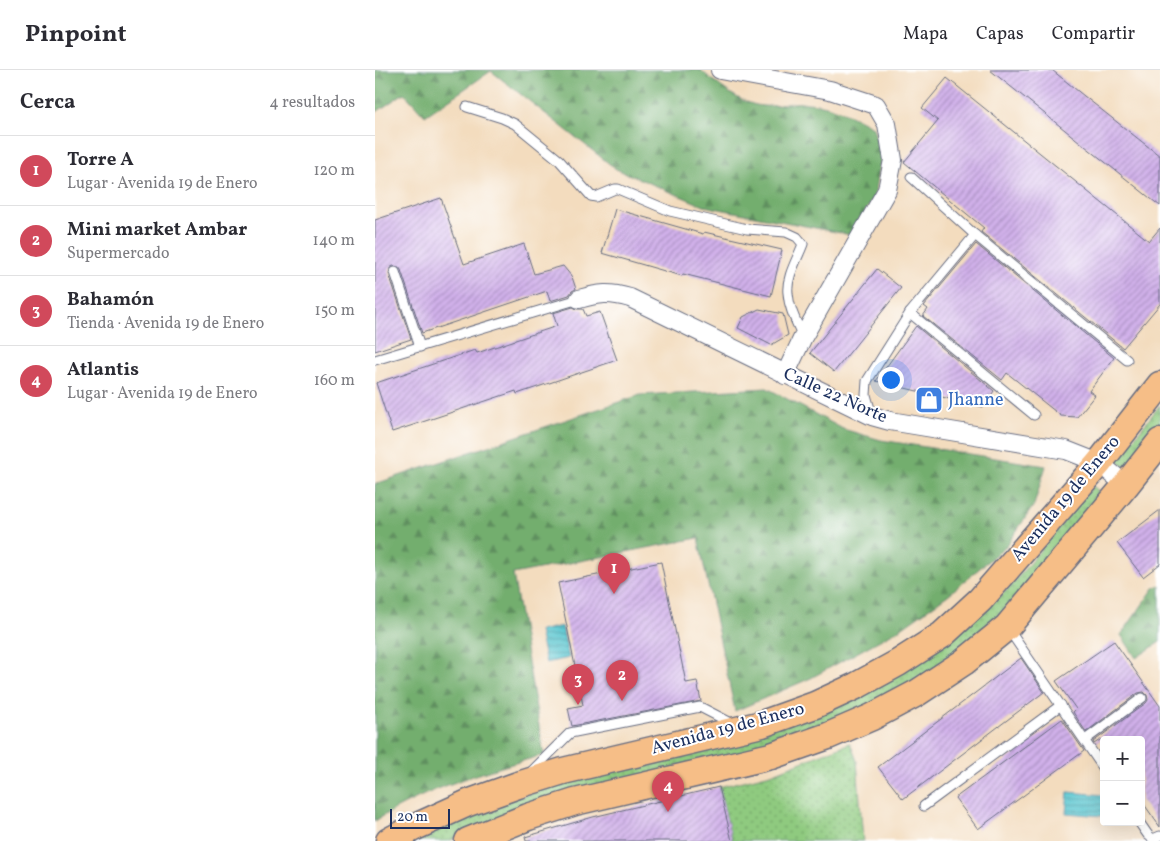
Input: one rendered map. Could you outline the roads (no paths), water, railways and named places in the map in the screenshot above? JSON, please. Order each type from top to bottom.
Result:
[{"type":"main road","name":"Avenida 19 de Enero","points":[[389,841],[468,803],[518,785],[563,771],[762,724],[815,705],[848,690],[898,663],[942,635],[980,600],[1099,463],[1160,385]]},
{"type":"main road","name":"Avenida 19 de Enero","points":[[468,841],[528,817],[575,802],[771,756],[828,736],[872,717],[917,693],[964,662],[1007,627],[1160,442]]},
{"type":"street","points":[[720,70],[830,90],[876,105],[887,124],[893,160],[887,190],[803,337],[785,375]]},
{"type":"street","name":"Calle 22 Norte","points":[[579,299],[598,293],[614,293],[630,298],[872,416],[890,421],[1066,450],[1099,463],[1126,485]]},
{"type":"lane","points":[[467,107],[515,124],[559,160],[591,196],[596,197],[618,189],[670,211],[747,229],[786,232],[797,237],[803,244],[792,271],[787,291],[792,311],[803,337]]},
{"type":"lane","points":[[911,177],[975,235],[1127,360]]},
{"type":"lane","points":[[872,416],[865,395],[867,381],[910,313],[975,235]]},
{"type":"lane","points":[[395,272],[420,346]]},
{"type":"lane","points":[[375,360],[579,299]]},
{"type":"lane","points":[[910,313],[1034,415]]},
{"type":"lane","points":[[1007,627],[1100,763]]},
{"type":"lane","points":[[1085,740],[1142,698]]},
{"type":"lane","points":[[924,806],[1061,705]]},
{"type":"lane","points":[[518,785],[570,734],[701,706],[742,729]]},
{"type":"lane","points":[[1141,826],[1147,836],[1153,839],[1160,836]]},
{"type":"water","points":[[562,626],[569,658],[546,663],[539,631]]},
{"type":"water","points":[[1068,792],[1100,795],[1100,816],[1066,813]]},
{"type":"place","name":"Jhanne","points":[[929,400]]},
{"type":"place","name":"Torre A","points":[[614,594]]},
{"type":"place","name":"Mini market Ambar","points":[[622,701]]},
{"type":"place","name":"Bahamón","points":[[578,705]]},
{"type":"place","name":"Atlantis","points":[[668,812]]}]
